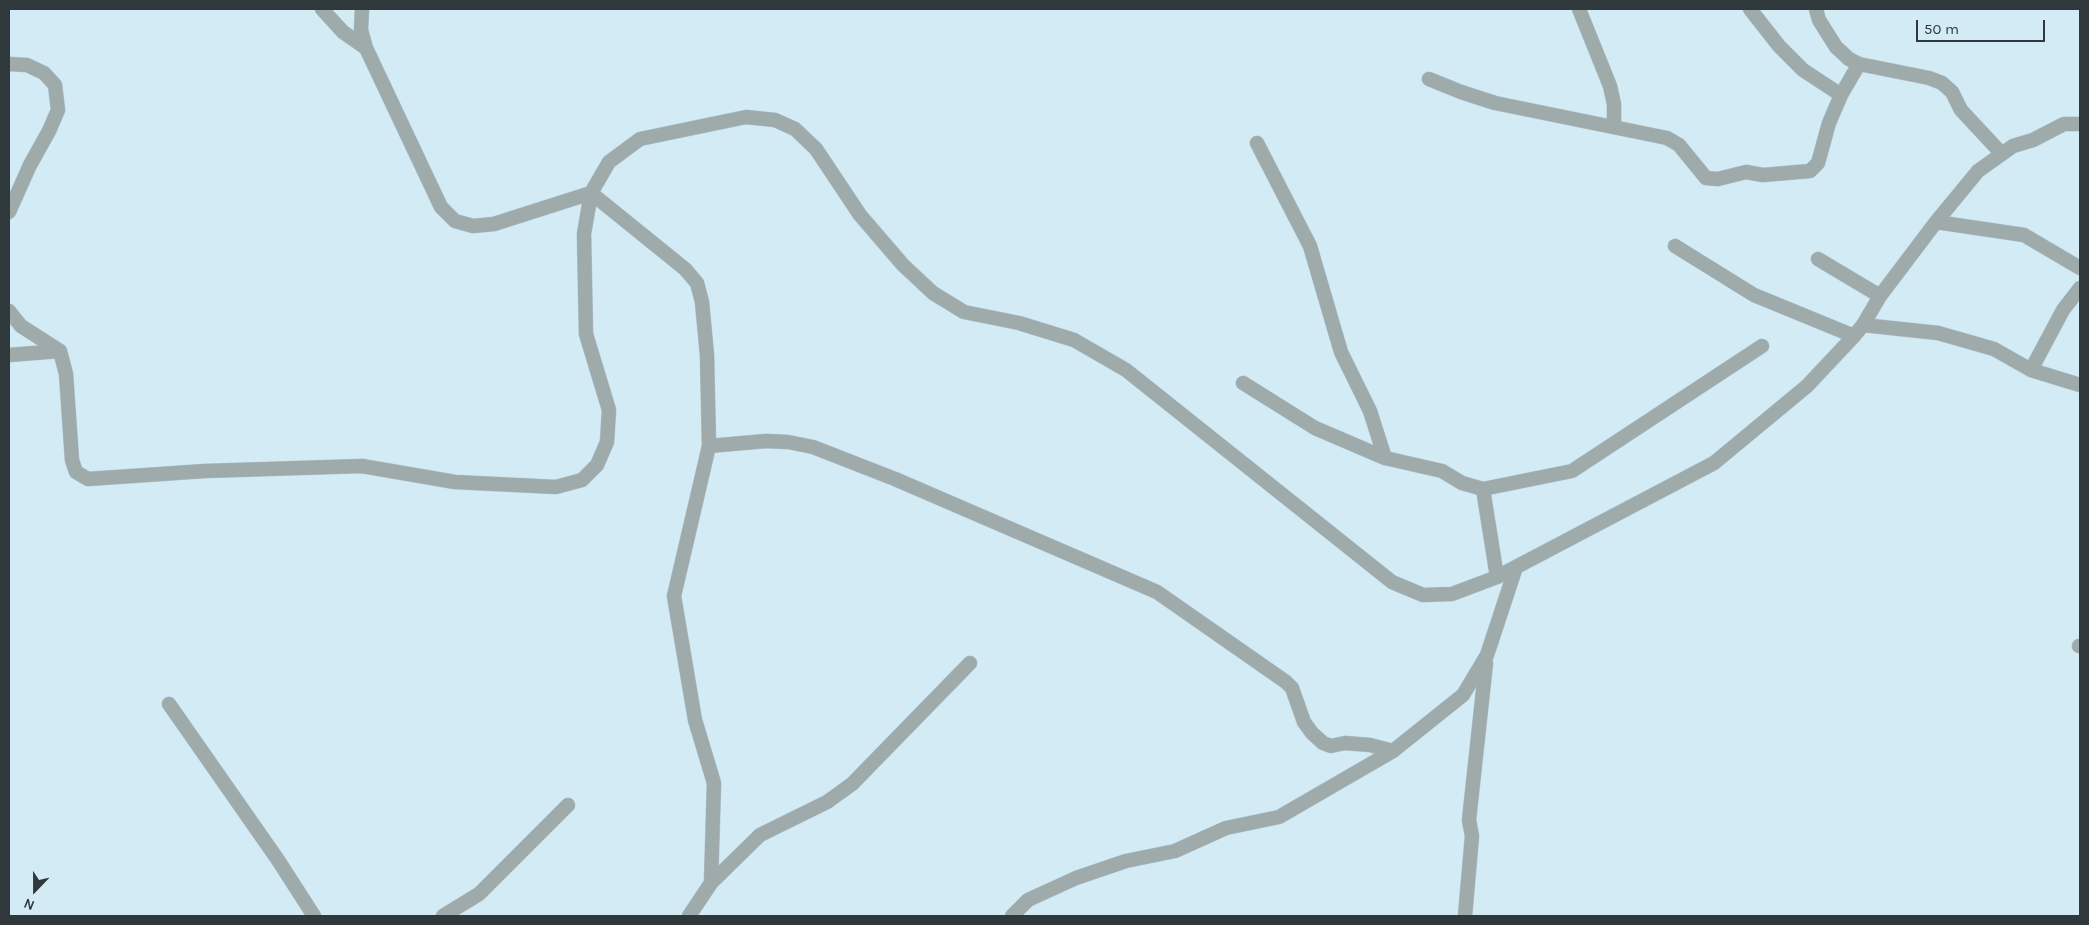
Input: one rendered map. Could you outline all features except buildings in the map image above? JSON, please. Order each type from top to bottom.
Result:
[{"type":"street","points":[[322,9],[343,32],[366,48]]},
{"type":"street","points":[[362,9],[361,30],[366,48],[441,207],[455,221],[473,226],[494,224],[591,193]]},
{"type":"street","points":[[1579,9],[1610,86],[1614,104],[1614,126]]},
{"type":"street","points":[[1750,9],[1779,46],[1802,70],[1840,95]]},
{"type":"street","points":[[1816,9],[1819,20],[1836,47],[1849,59],[1858,64],[1928,78],[1942,83],[1952,92],[1961,110],[2002,154]]},
{"type":"street","points":[[9,64],[27,65],[44,73],[54,84],[58,110],[9,212]]},
{"type":"street","points":[[1429,79],[1495,103],[1667,138],[1679,145],[1706,178],[1718,179],[1746,172],[1763,175],[1810,171],[1818,163],[1829,123],[1840,95],[1858,64]]},
{"type":"street","points":[[9,311],[21,326],[60,351],[66,374],[72,460],[76,472],[88,480],[206,471],[362,466],[455,482],[556,488],[582,480],[597,465],[607,442],[609,410],[586,334],[584,234],[591,193],[609,162],[640,138],[746,117],[775,120],[795,129],[816,149],[860,215],[903,265],[934,293],[964,312],[1019,323],[1074,340],[1126,370],[1353,553],[1392,582],[1423,595],[1452,594],[1497,577],[1714,462],[1807,386],[1858,330],[1880,296],[1936,222],[1978,171],[2012,146],[2033,140],[2064,124],[2080,124]]},
{"type":"street","points":[[1257,143],[1310,246],[1341,352],[1370,410],[1385,458]]},
{"type":"street","points":[[591,193],[685,268],[696,283],[702,302],[707,355],[709,446],[674,596],[695,720],[714,783],[711,882]]},
{"type":"street","points":[[1936,222],[2024,235],[2080,268]]},
{"type":"street","points":[[1675,246],[1754,295],[1858,330],[1938,333],[1994,349],[2030,370],[2080,385]]},
{"type":"street","points":[[1818,259],[1880,296]]},
{"type":"street","points":[[2030,370],[2063,310],[2080,288]]},
{"type":"street","points":[[1243,382],[1316,428],[1385,458],[1442,471],[1462,483],[1483,489],[1572,471],[1762,346]]},
{"type":"street","points":[[9,355],[60,351]]},
{"type":"street","points":[[709,446],[766,441],[812,446],[895,479],[1157,592],[1286,682],[1292,688],[1304,722],[1323,743],[1331,746],[1345,742],[1370,745],[1393,751]]},
{"type":"street","points":[[1483,489],[1497,577]]},
{"type":"street","points":[[1465,916],[1472,836],[1469,820],[1487,655],[1516,567]]},
{"type":"street","points":[[1012,916],[1028,900],[1076,878],[1126,861],[1175,851],[1226,828],[1279,817],[1393,751],[1463,695],[1487,655]]},
{"type":"street","points":[[689,916],[711,882],[760,835],[827,802],[852,784],[970,663]]},
{"type":"street","points":[[169,704],[278,860],[314,916]]},
{"type":"street","points":[[443,916],[479,894],[568,805]]}]
